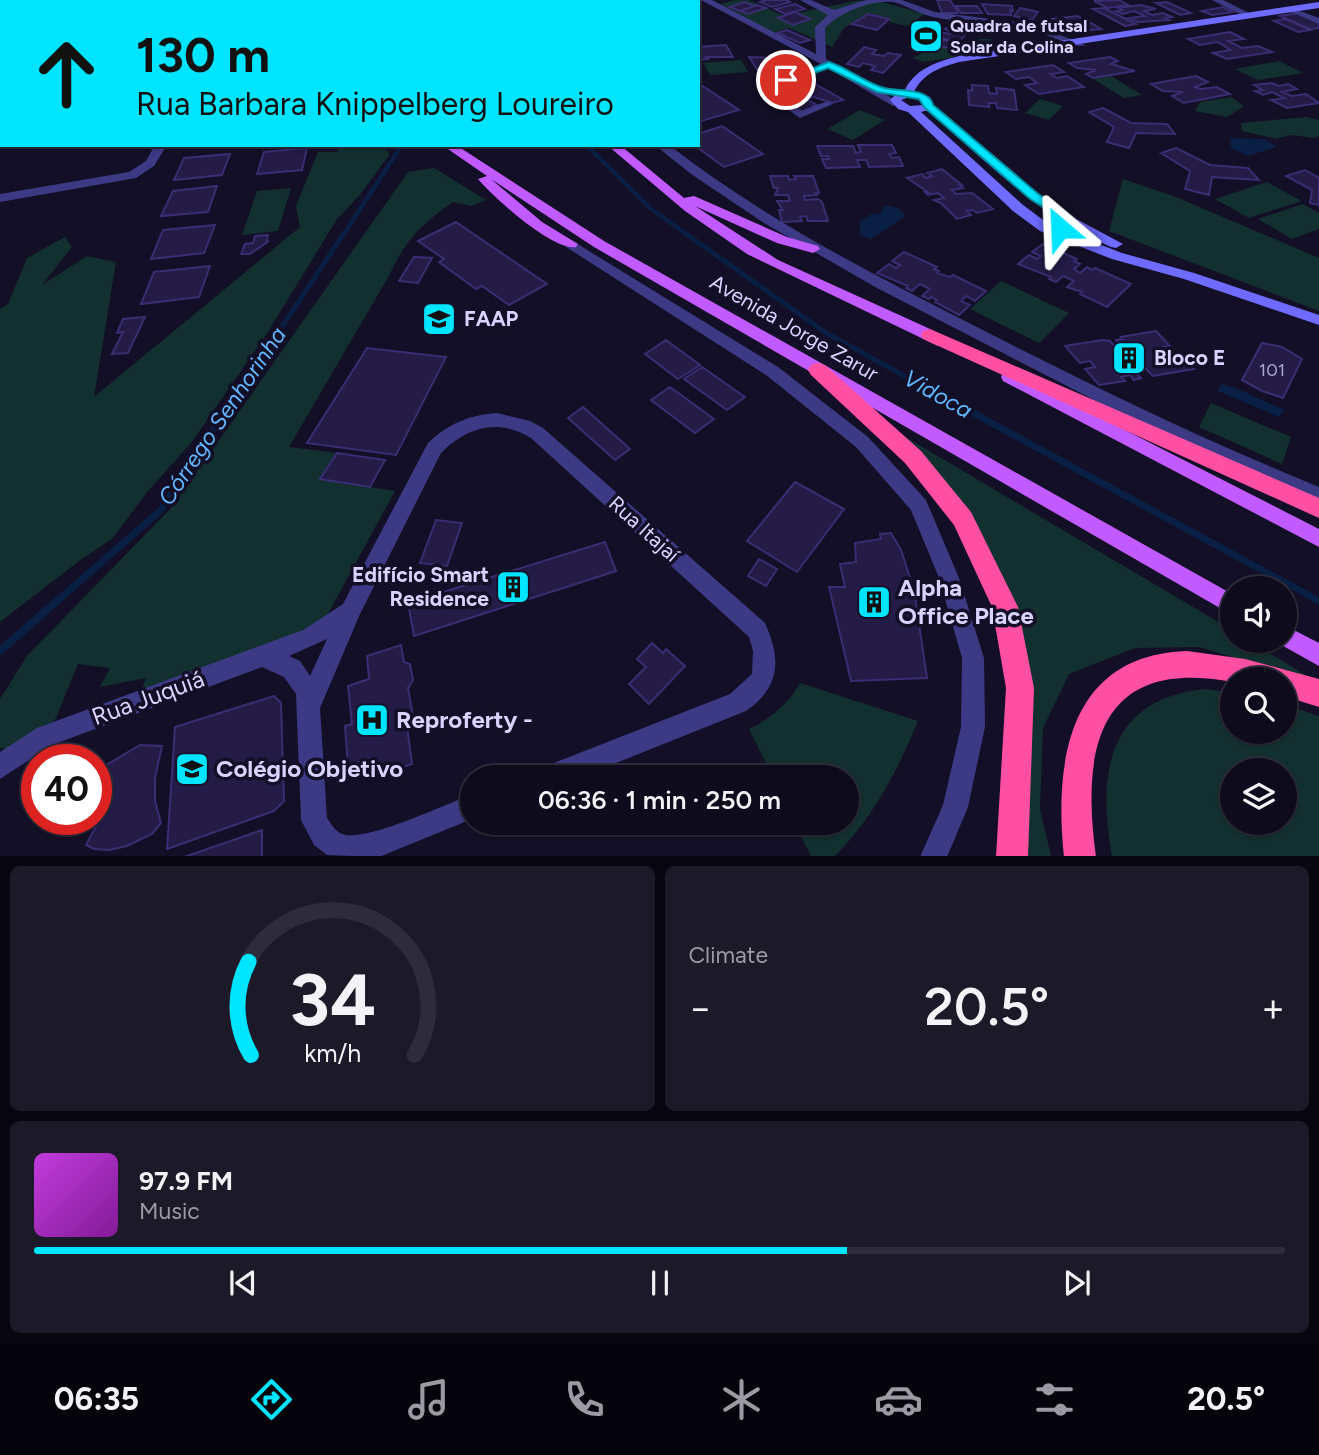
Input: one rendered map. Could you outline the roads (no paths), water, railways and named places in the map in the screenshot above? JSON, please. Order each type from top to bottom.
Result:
[{"type":"highway","points":[[930,335],[1319,508]]},
{"type":"highway","points":[[818,370],[913,457],[963,519],[1005,607],[1020,688],[1012,856]]},
{"type":"highway","points":[[1080,856],[1075,780],[1080,746],[1097,711],[1121,685],[1142,673],[1166,666],[1193,663],[1220,667]]},
{"type":"highway","points":[[1297,686],[1319,693]]},
{"type":"main road","points":[[451,147],[537,225],[571,244]]},
{"type":"main road","name":"Avenida Jorge Zarur","points":[[451,147],[599,244],[1220,599]]},
{"type":"main road","points":[[615,147],[659,185],[732,239],[773,262],[930,335],[1319,539]]},
{"type":"main road","points":[[659,185],[782,240],[813,249]]},
{"type":"main road","points":[[1297,642],[1319,655]]},
{"type":"street","points":[[705,0],[857,80],[902,98],[928,102],[1033,195],[1068,219],[1105,240],[1189,276]]},
{"type":"street","points":[[804,0],[832,13]]},
{"type":"street","points":[[825,62],[820,27],[832,13],[854,4],[890,0]]},
{"type":"street","points":[[896,0],[937,15],[1022,24],[1080,43]]},
{"type":"street","points":[[1216,0],[1249,15]]},
{"type":"street","points":[[902,98],[918,77],[949,62],[1319,5]]},
{"type":"street","points":[[1292,9],[1319,21]]},
{"type":"street","points":[[928,102],[929,82],[951,68],[1080,43]]},
{"type":"street","points":[[825,62],[764,90],[800,115],[828,104]]},
{"type":"street","points":[[902,98],[1018,208],[1045,228],[1117,256],[1189,276],[1319,320]]},
{"type":"street","points":[[911,109],[928,102]]},
{"type":"street","points":[[0,198],[132,175],[145,170],[156,159],[160,147]]},
{"type":"street","points":[[664,147],[734,199],[813,249],[1104,400],[1319,495]]},
{"type":"street","points":[[1045,228],[1060,228],[1068,219]]},
{"type":"street","points":[[571,244],[772,371],[862,442],[919,506],[949,578],[973,658],[973,727],[955,807],[933,856]]},
{"type":"street","name":"Rua Itajaí","points":[[309,705],[351,609],[428,458],[442,439],[463,426],[488,419],[510,420],[537,433],[757,630],[765,650],[766,661],[761,682],[756,690],[738,704],[581,765]]},
{"type":"street","name":"Rua Juquiá","points":[[0,767],[45,736],[324,631],[351,609]]},
{"type":"street","points":[[263,656],[284,664],[301,679],[307,691],[314,820],[318,831],[334,846],[357,850],[370,847],[460,812]]},
{"type":"water","points":[[1230,138],[1263,139],[1277,147],[1248,156],[1231,148]]},
{"type":"water","points":[[885,205],[898,208],[906,216],[871,239],[860,235],[860,220],[871,214],[880,214]]},
{"type":"water","points":[[1221,384],[1285,410],[1279,417],[1218,391]]},
{"type":"waterway","name":"Córrego Senhorinha","points":[[343,235],[401,147]]},
{"type":"waterway","name":"Vidoca","points":[[588,147],[651,209],[688,235]]},
{"type":"waterway","name":"Córrego Senhorinha","points":[[235,398],[344,233]]},
{"type":"waterway","name":"Vidoca","points":[[685,233],[826,333],[945,398]]},
{"type":"waterway","name":"Córrego Senhorinha","points":[[56,602],[161,510],[236,396]]},
{"type":"waterway","name":"Vidoca","points":[[942,396],[1319,601]]},
{"type":"waterway","name":"Córrego Senhorinha","points":[[0,651],[58,600]]},
{"type":"place","name":"Quadra de futsal Solar da Colina","points":[[926,36]]},
{"type":"place","name":"FAAP","points":[[439,319]]},
{"type":"place","name":"Bloco E","points":[[1129,358]]},
{"type":"place","name":"Edifício Smart Residence","points":[[513,587]]},
{"type":"place","name":"Alpha Office Place","points":[[874,602]]},
{"type":"place","name":"Reproferty -","points":[[372,720]]},
{"type":"place","name":"Colégio Objetivo","points":[[192,769]]}]
